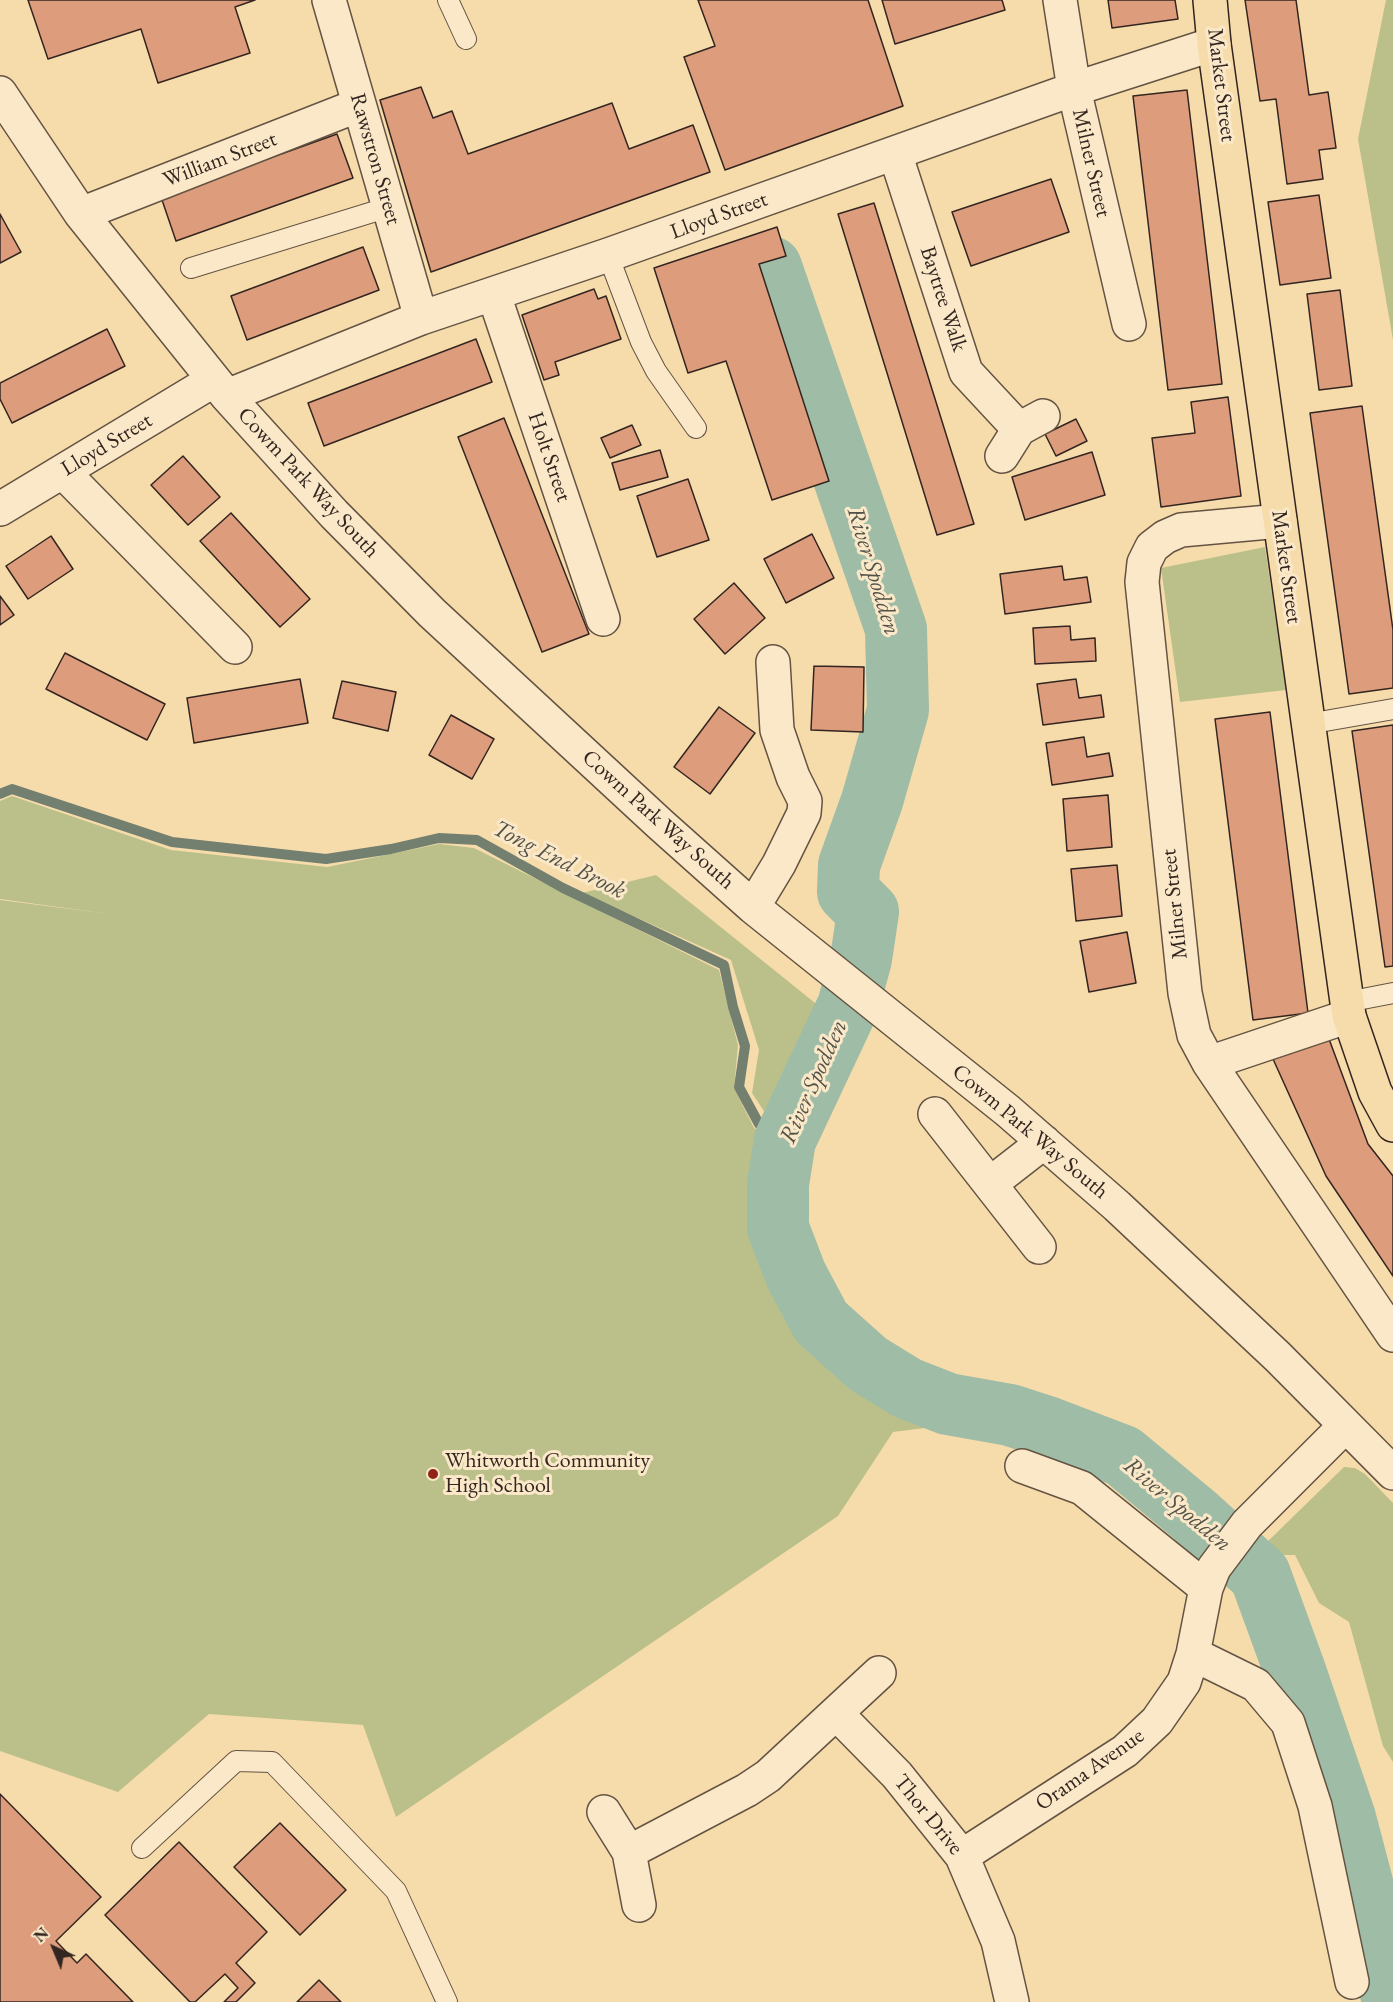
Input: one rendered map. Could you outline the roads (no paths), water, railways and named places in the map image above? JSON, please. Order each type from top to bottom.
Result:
[{"type":"main road","name":"Market Street","points":[[1210,0],[1214,44],[1348,1009],[1376,1092],[1393,1125]]},
{"type":"street","name":"Rawstron Street","points":[[329,0],[421,318]]},
{"type":"street","name":"Milner Street","points":[[1060,0],[1074,89],[1129,324]]},
{"type":"street","name":"Lloyd Street","points":[[0,510],[63,472],[220,388],[494,295],[1074,89],[1214,44]]},
{"type":"street","name":"Cowm Park Way South","points":[[0,93],[12,138],[81,214],[220,388],[334,514],[432,613],[753,907],[896,1020],[1044,1142],[1117,1206],[1244,1325],[1393,1473]]},
{"type":"street","name":"William Street","points":[[81,214],[359,105]]},
{"type":"street","name":"Baytree Walk","points":[[895,153],[966,372],[1031,422],[1002,456]]},
{"type":"street","name":"Holt Street","points":[[494,295],[603,619]]},
{"type":"street","points":[[63,472],[235,647]]},
{"type":"street","name":"Milner Street","points":[[1280,521],[1181,530],[1165,537],[1152,547],[1144,563],[1142,582],[1185,993],[1194,1035],[1209,1063],[1393,1335]]},
{"type":"street","points":[[753,907],[799,824],[804,813],[805,801],[793,777],[777,730],[772,662]]},
{"type":"street","points":[[1209,1063],[1348,1009]]},
{"type":"street","points":[[935,1114],[1039,1247]]},
{"type":"street","points":[[990,1184],[1044,1142]]},
{"type":"street","name":"Orama Avenue","points":[[963,1856],[1125,1751],[1157,1721],[1184,1682],[1193,1654],[1210,1578],[1247,1524],[1345,1425]]},
{"type":"street","points":[[1022,1466],[1082,1488],[1210,1578]]},
{"type":"street","points":[[1193,1654],[1256,1685],[1288,1723],[1315,1806],[1352,1992]]},
{"type":"street","points":[[629,1852],[747,1790],[768,1776],[879,1673]]},
{"type":"street","name":"Thor Drive","points":[[837,1713],[897,1775],[963,1856],[998,1941],[1012,2002]]},
{"type":"street","points":[[604,1812],[629,1852],[639,1905]]},
{"type":"lane","points":[[448,0],[466,39]]},
{"type":"lane","points":[[191,268],[389,207]]},
{"type":"lane","points":[[608,255],[641,342],[656,371],[696,428]]},
{"type":"lane","points":[[1308,724],[1393,709]]},
{"type":"lane","points":[[1348,1009],[1393,993]]},
{"type":"lane","points":[[142,1848],[236,1761],[272,1762],[396,1891],[447,2002]]},
{"type":"waterway","name":"River Spodden","points":[[771,267],[896,629],[898,710],[872,801],[849,865],[848,892],[868,912],[861,959],[848,1006],[785,1140],[778,1184],[778,1228],[796,1275],[821,1322],[868,1364],[907,1388],[948,1404],[1010,1415],[1123,1456],[1194,1515],[1260,1575],[1345,1818],[1393,2001]]},
{"type":"waterway","name":"Tong End Brook","points":[[0,794],[12,789],[172,842],[326,859],[391,849],[439,838],[477,840],[563,888],[724,965],[733,1007],[745,1046],[739,1087],[759,1124],[785,1140]]},
{"type":"place","name":"Whitworth Community High School","points":[[433,1474]]}]
